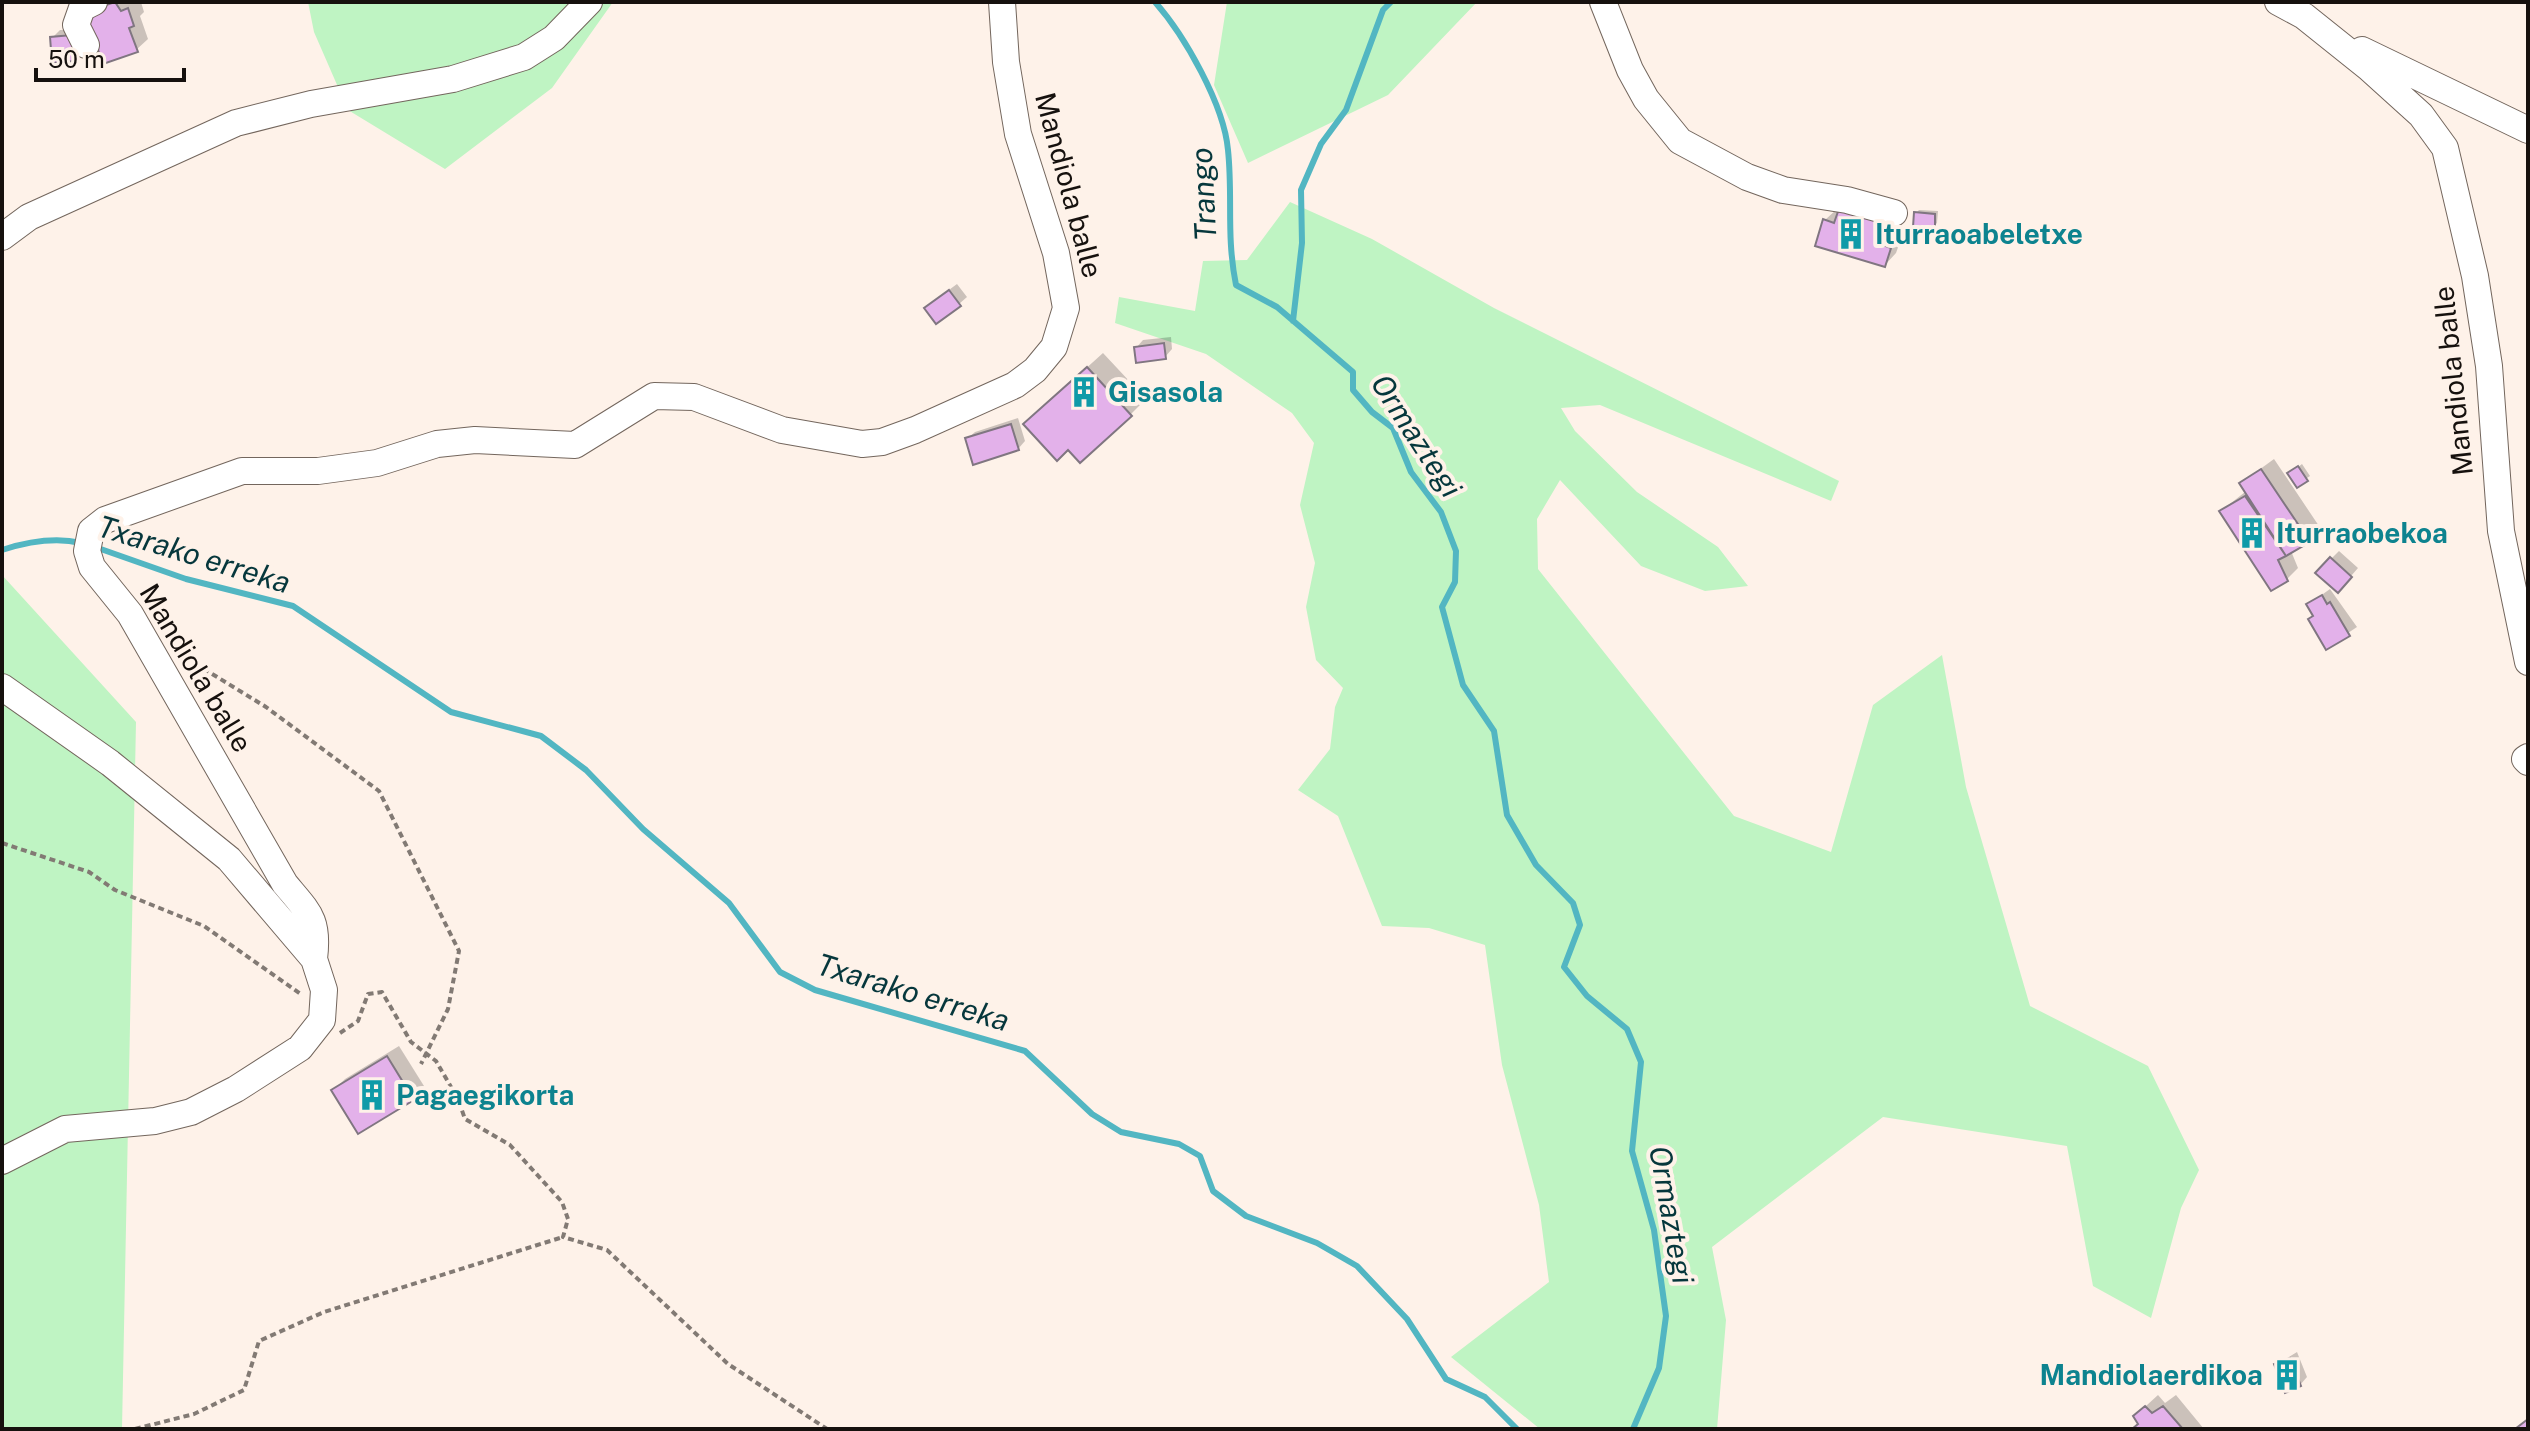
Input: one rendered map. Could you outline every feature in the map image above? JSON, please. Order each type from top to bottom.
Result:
[{"type":"street","points":[[86,45],[76,25],[82,8],[94,2]]},
{"type":"street","points":[[2,237],[29,217],[236,123],[311,104],[453,79],[524,57],[554,38],[589,2]]},
{"type":"street","name":"Mandiola balle","points":[[314,959],[317,933],[309,914],[285,884],[130,614],[92,567],[87,551],[91,531],[105,520],[242,471],[318,471],[377,463],[437,444],[475,440],[575,445],[654,396],[694,397],[782,430],[862,444],[882,442],[915,430],[1015,385],[1035,370],[1054,347],[1066,308],[1056,253],[1018,134],[1006,62],[1002,2]]},
{"type":"street","points":[[1603,2],[1630,70],[1646,99],[1680,141],[1747,177],[1783,190],[1847,200],[1894,213]]},
{"type":"street","name":"Mandiola balle","points":[[2278,2],[2304,16],[2421,115],[2445,148],[2475,276],[2489,366],[2501,531],[2528,662]]},
{"type":"street","name":"Mandiola balle","points":[[2339,44],[2366,52],[2528,130]]},
{"type":"street","points":[[2,687],[110,763],[229,859],[314,959],[324,990],[322,1020],[300,1048],[236,1089],[191,1112],[155,1121],[101,1123],[65,1129],[2,1161]]},
{"type":"path","points":[[171,648],[266,707],[379,791],[459,951],[448,1009],[421,1064]]},
{"type":"path","points":[[2,843],[89,872],[115,890],[204,926],[304,996],[337,1035],[358,1021],[368,994],[382,992],[411,1042],[427,1051],[458,1099],[465,1119],[510,1145],[562,1202],[568,1219],[563,1237]]},
{"type":"path","points":[[135,1429],[194,1414],[244,1390],[259,1341],[324,1312],[563,1237],[607,1250],[728,1364],[827,1429]]},
{"type":"green space","points":[[308,2],[613,2],[552,88],[445,169],[348,110],[314,32]]},
{"type":"green space","points":[[1227,2],[1477,2],[1388,95],[1248,163],[1214,85]]},
{"type":"green space","points":[[1290,202],[1372,239],[1494,308],[1839,481],[1831,501],[1600,405],[1561,408],[1575,431],[1637,492],[1718,547],[1748,586],[1705,591],[1641,566],[1560,480],[1537,519],[1538,569],[1734,816],[1831,852],[1873,705],[1942,655],[1966,787],[2030,1006],[2148,1066],[2199,1170],[2181,1208],[2151,1318],[2093,1286],[2067,1146],[1883,1117],[1712,1247],[1726,1320],[1717,1429],[1540,1429],[1451,1357],[1549,1282],[1539,1205],[1502,1065],[1485,945],[1429,928],[1382,926],[1338,816],[1298,790],[1330,749],[1335,707],[1343,688],[1316,660],[1306,607],[1315,563],[1300,505],[1314,443],[1292,413],[1206,354],[1115,323],[1119,297],[1195,311],[1203,261],[1247,260]]},
{"type":"green space","points":[[2,575],[136,722],[122,1429],[2,1429]]},
{"type":"building","points":[[115,2],[121,11],[128,8],[134,26],[129,28],[138,52],[103,64],[85,12]]},
{"type":"building","points":[[72,35],[74,61],[52,63],[50,37]]},
{"type":"building","name":"Iturraoabeletxe","points":[[1841,203],[1888,218],[1880,244],[1891,248],[1885,267],[1815,246],[1823,219],[1834,223]]},
{"type":"building","points":[[1914,212],[1935,214],[1935,229],[1913,227]]},
{"type":"building","points":[[949,290],[961,306],[936,324],[924,308]]},
{"type":"building","points":[[1164,343],[1166,359],[1136,363],[1134,347]]},
{"type":"building","name":"Gisasola","points":[[1087,367],[1132,416],[1080,463],[1068,450],[1057,461],[1023,424]]},
{"type":"building","points":[[1011,424],[1019,450],[973,465],[965,438]]},
{"type":"building","points":[[2298,466],[2308,481],[2297,488],[2287,473]]},
{"type":"building","points":[[2261,469],[2310,542],[2286,556],[2239,483]]},
{"type":"building","name":"Iturraobekoa","points":[[2245,496],[2286,556],[2278,560],[2288,581],[2271,591],[2219,511]]},
{"type":"building","points":[[2330,557],[2352,577],[2338,593],[2315,573]]},
{"type":"building","points":[[2322,595],[2327,604],[2330,602],[2350,636],[2326,650],[2308,619],[2313,616],[2306,604]]},
{"type":"building","name":"Pagaegikorta","points":[[387,1056],[414,1100],[358,1134],[331,1090]]},
{"type":"building","name":"Mandiolaerdikoa","points":[[2290,1358],[2301,1386],[2285,1393],[2274,1364]]},
{"type":"building","points":[[2145,1406],[2152,1413],[2163,1406],[2183,1429],[2132,1429],[2138,1424],[2133,1416]]},
{"type":"building","points":[[2528,1419],[2528,1429],[2515,1429]]},
{"type":"waterway","name":"Ormaztegi","points":[[1155,2],[1201,72],[1225,132],[1231,250],[1236,285],[1277,307],[1353,372],[1353,390],[1372,412],[1393,428],[1411,472],[1441,512],[1456,551],[1455,582],[1442,607],[1463,685],[1494,731],[1507,815],[1536,865],[1573,903],[1580,925],[1564,967],[1587,996],[1627,1029],[1641,1062],[1632,1151],[1654,1230],[1666,1316],[1659,1368],[1633,1429]]},
{"type":"waterway","points":[[1293,321],[1302,243],[1301,190],[1321,144],[1346,110],[1383,10],[1391,2]]},
{"type":"waterway","name":"Txarako erreka","points":[[2,550],[41,541],[81,543]]},
{"type":"waterway","name":"Txarako erreka","points":[[95,547],[186,579],[293,606],[451,712],[541,736],[586,770],[643,829],[729,903],[780,972],[815,990],[1025,1051],[1092,1114],[1121,1132],[1179,1144],[1200,1156],[1213,1191],[1246,1216],[1317,1243],[1357,1266],[1407,1319],[1446,1379],[1485,1397],[1517,1429]]},
{"type":"place","name":"Iturraoabeletxe","points":[[1851,234]]},
{"type":"place","name":"Gisasola","points":[[1084,392]]},
{"type":"place","name":"Iturraobekoa","points":[[2252,533]]},
{"type":"place","name":"Pagaegikorta","points":[[372,1095]]},
{"type":"place","name":"Mandiolaerdikoa","points":[[2287,1375]]},
{"type":"water label","name":"Trango","points":[[1204,194]]}]
